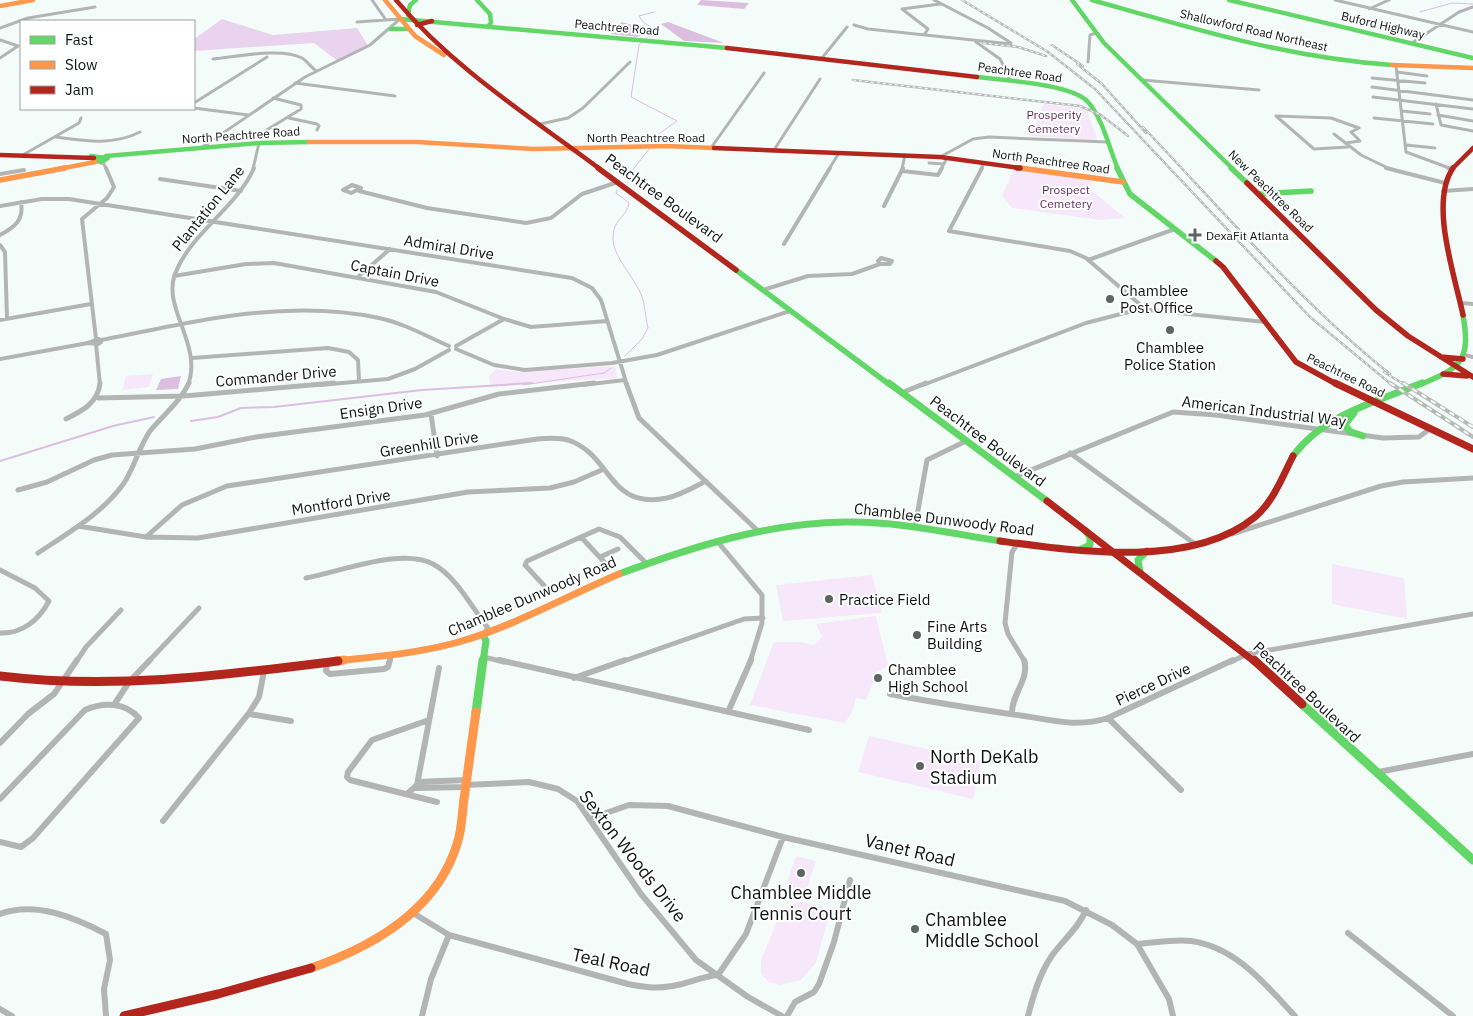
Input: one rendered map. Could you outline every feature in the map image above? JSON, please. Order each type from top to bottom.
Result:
[{"type":"main road","points":[[0,5],[33,0]]},
{"type":"main road","name":"Peachtree Boulevard","points":[[385,0],[408,29],[426,44],[466,69],[573,148],[1117,553],[1247,654],[1375,773],[1473,860]]},
{"type":"main road","name":"Peachtree Boulevard","points":[[396,0],[417,26],[466,69]]},
{"type":"main road","points":[[409,17],[410,5],[416,0]]},
{"type":"main road","points":[[477,0],[490,14],[492,23],[488,26]]},
{"type":"main road","name":"New Peachtree Road","points":[[1072,0],[1096,33],[1142,80],[1376,310],[1405,334],[1472,377]]},
{"type":"main road","name":"Shallowford Road Northeast","points":[[1092,0],[1136,14],[1292,53],[1396,69],[1473,68]]},
{"type":"main road","name":"Buford Highway","points":[[1229,0],[1473,58]]},
{"type":"main road","name":"Peachtree Road","points":[[400,19],[409,17],[432,21],[822,58],[1008,80],[1060,88],[1082,96],[1092,106],[1123,182],[1135,198],[1223,267],[1286,350],[1301,366],[1473,449]]},
{"type":"main road","points":[[417,26],[422,22],[432,21]]},
{"type":"main road","points":[[391,29],[408,29]]},
{"type":"main road","name":"North Peachtree Road","points":[[0,155],[100,160],[138,154],[259,143],[388,142],[516,149],[646,146],[906,155],[984,163],[1123,182]]},
{"type":"main road","points":[[1437,356],[1464,357],[1468,341],[1444,217],[1444,187],[1454,167],[1464,154],[1473,148]]},
{"type":"main road","points":[[63,168],[76,159],[100,160]]},
{"type":"main road","points":[[0,180],[100,160]]},
{"type":"main road","points":[[1259,194],[1311,191]]},
{"type":"main road","name":"Chamblee Dunwoody Road","points":[[0,676],[25,680],[63,682],[129,682],[264,671],[327,662],[391,656],[440,648],[484,635],[577,592],[647,564],[758,531],[816,521],[845,520],[916,527],[1008,541],[1117,553],[1195,544],[1230,534],[1260,513],[1300,446],[1320,431],[1379,397],[1454,367],[1464,357]]},
{"type":"main road","points":[[1440,374],[1472,377]]},
{"type":"main road","points":[[1357,410],[1346,423],[1346,427],[1352,432],[1363,436]]},
{"type":"main road","points":[[1080,550],[1090,545],[1089,535],[1084,529]]},
{"type":"main road","points":[[1140,572],[1138,560],[1147,551]]},
{"type":"main road","points":[[124,1016],[197,1000],[303,972],[365,947],[413,912],[446,870],[456,846],[484,657],[486,641],[484,635]]},
{"type":"street","points":[[372,0],[386,20]]},
{"type":"street","points":[[822,58],[847,27],[1011,44],[988,28],[934,0]]},
{"type":"street","points":[[1335,0],[1473,32]]},
{"type":"street","points":[[1369,9],[1388,0]]},
{"type":"street","points":[[924,35],[928,28],[902,9],[940,4]]},
{"type":"street","points":[[33,20],[94,7]]},
{"type":"street","points":[[1412,43],[1459,12],[1473,7]]},
{"type":"street","points":[[357,22],[400,19]]},
{"type":"street","points":[[201,148],[296,83],[316,71],[364,49],[391,29],[400,19]]},
{"type":"street","points":[[1,27],[20,21]]},
{"type":"street","points":[[1,27],[20,24]]},
{"type":"street","points":[[854,25],[868,29]]},
{"type":"street","points":[[838,38],[841,31],[839,28]]},
{"type":"street","points":[[1088,62],[1090,35],[1096,33]]},
{"type":"street","points":[[0,40],[18,46],[0,58]]},
{"type":"street","points":[[976,42],[1000,59],[1009,76],[1008,80]]},
{"type":"street","points":[[213,59],[269,56],[301,57],[316,71]]},
{"type":"street","points":[[195,102],[269,56]]},
{"type":"street","points":[[540,124],[568,118],[583,108],[630,62]]},
{"type":"street","points":[[1427,76],[1396,69],[1406,152],[1410,155],[1454,167]]},
{"type":"street","points":[[711,148],[764,74]]},
{"type":"street","points":[[1372,78],[1425,84]]},
{"type":"street","points":[[774,150],[820,80]]},
{"type":"street","points":[[1142,80],[1258,90]]},
{"type":"street","points":[[296,83],[395,96]]},
{"type":"street","points":[[1372,87],[1473,100]]},
{"type":"street","points":[[1373,97],[1473,109]]},
{"type":"street","points":[[266,131],[301,109],[301,105],[273,98]]},
{"type":"street","points":[[1436,104],[1441,125],[1473,132]]},
{"type":"street","points":[[195,108],[248,115]]},
{"type":"street","points":[[1402,111],[1430,114]]},
{"type":"street","points":[[1293,115],[1351,122],[1359,128],[1351,132],[1360,141],[1347,145],[1314,149],[1276,116],[1293,115]]},
{"type":"street","points":[[1438,115],[1473,121]]},
{"type":"street","points":[[21,156],[79,123],[82,118]]},
{"type":"street","points":[[289,118],[317,124],[319,126],[317,130]]},
{"type":"street","points":[[1374,118],[1433,124]]},
{"type":"street","points":[[55,137],[103,143],[126,139],[140,132]]},
{"type":"street","points":[[1334,134],[1368,161],[1384,168],[1444,187],[1473,189]]},
{"type":"street","points":[[929,163],[944,160],[973,139],[989,137],[1107,142]]},
{"type":"street","name":"Plantation Lane","points":[[174,276],[190,247],[241,191],[254,173],[259,143]]},
{"type":"street","points":[[1406,145],[1435,148]]},
{"type":"street","points":[[784,244],[839,152]]},
{"type":"street","points":[[1464,154],[1473,157]]},
{"type":"street","points":[[884,206],[902,171],[906,155]]},
{"type":"street","points":[[66,418],[86,410],[98,398],[100,387],[98,341],[91,304],[82,219],[112,192],[114,187],[100,160]]},
{"type":"street","points":[[902,171],[938,174],[944,160]]},
{"type":"street","points":[[984,163],[949,231],[1055,246],[1076,253],[1088,260],[1144,308]]},
{"type":"street","points":[[0,174],[24,170]]},
{"type":"street","points":[[160,179],[241,191]]},
{"type":"street","points":[[359,191],[427,208],[526,223],[554,218],[578,196],[618,182]]},
{"type":"street","name":"Admiral Drive","points":[[0,206],[54,198],[99,204],[575,279],[594,287],[601,300],[625,380],[639,418],[758,531]]},
{"type":"street","points":[[0,235],[21,221],[24,212],[21,202]]},
{"type":"street","points":[[1088,260],[1175,229]]},
{"type":"street","points":[[0,245],[6,252],[7,319]]},
{"type":"street","points":[[358,278],[390,249]]},
{"type":"street","name":"Captain Drive","points":[[174,276],[246,264],[274,263],[436,292],[504,319],[541,328],[607,321]]},
{"type":"street","points":[[763,290],[808,276],[856,274],[880,264]]},
{"type":"street","points":[[38,553],[78,526],[122,485],[148,434],[184,396],[190,382],[192,358],[173,292],[174,276]]},
{"type":"street","points":[[1461,302],[1473,304]]},
{"type":"street","points":[[0,320],[91,304]]},
{"type":"street","points":[[901,393],[1086,323],[1144,308],[1265,322]]},
{"type":"street","points":[[0,359],[184,325],[276,311],[332,312],[389,321],[449,348],[456,348],[494,365],[525,370],[559,369],[620,362],[657,355],[790,310]]},
{"type":"street","points":[[456,348],[504,319]]},
{"type":"street","name":"Commander Drive","points":[[98,398],[184,396],[388,379],[415,369],[449,348]]},
{"type":"street","points":[[192,358],[308,349],[339,350],[349,352],[358,360],[359,381]]},
{"type":"street","points":[[1464,357],[1473,357]]},
{"type":"street","name":"Ensign Drive","points":[[18,490],[48,482],[103,457],[125,452],[139,453],[195,449],[256,437],[431,414],[498,394],[625,380]]},
{"type":"street","name":"American Industrial Way","points":[[1014,477],[1173,412],[1209,414],[1363,436],[1412,438],[1423,435],[1431,428]]},
{"type":"street","points":[[431,414],[437,456]]},
{"type":"street","name":"Greenhill Drive","points":[[146,537],[180,504],[196,496],[227,486],[437,456],[528,440],[567,440],[586,450],[604,469],[618,489],[627,495],[639,498],[667,498],[706,481]]},
{"type":"street","points":[[916,527],[927,460],[966,441]]},
{"type":"street","points":[[1070,453],[1195,544]]},
{"type":"street","name":"Montford Drive","points":[[78,526],[146,537],[180,539],[205,537],[468,492],[497,489],[543,489],[574,482],[604,469]]},
{"type":"street","points":[[1230,534],[1381,486],[1403,482],[1473,478]]},
{"type":"street","points":[[550,592],[524,565],[527,561],[599,529],[609,530],[628,543],[647,564]]},
{"type":"street","points":[[581,537],[606,564]]},
{"type":"street","points":[[1008,541],[1013,549]]},
{"type":"street","points":[[717,542],[762,595],[765,606],[760,635],[728,712]]},
{"type":"street","points":[[1012,714],[1013,698],[1025,674],[1026,666],[1024,658],[1011,640],[1004,623],[1013,549],[1018,542]]},
{"type":"street","points":[[600,557],[618,549]]},
{"type":"street","points":[[306,578],[398,560],[427,562],[440,570],[448,578],[488,628],[484,635]]},
{"type":"street","points":[[0,570],[35,588],[51,600],[35,620],[13,634],[0,633]]},
{"type":"street","points":[[114,705],[129,682],[199,608]]},
{"type":"street","points":[[0,743],[28,714],[54,694],[86,647],[121,610]]},
{"type":"street","name":"Pierce Drive","points":[[890,694],[981,712],[1012,714],[1069,724],[1088,724],[1108,718],[1247,654],[1473,614]]},
{"type":"street","points":[[573,678],[744,619],[764,618]]},
{"type":"street","points":[[327,662],[326,671],[330,674],[384,669],[388,667],[391,656]]},
{"type":"street","points":[[484,657],[809,730]]},
{"type":"street","points":[[407,794],[417,785],[439,668]]},
{"type":"street","points":[[163,821],[248,714],[259,697],[264,671]]},
{"type":"street","points":[[0,799],[85,710],[96,705],[114,705],[137,714],[139,718],[134,725],[33,838],[21,847],[0,842]]},
{"type":"street","points":[[248,714],[291,722]]},
{"type":"street","points":[[1108,718],[1181,790]]},
{"type":"street","points":[[429,720],[372,740],[347,776],[350,780],[437,802]]},
{"type":"street","points":[[1375,773],[1473,754]]},
{"type":"street","name":"Sexton Woods Drive","points":[[417,785],[529,782],[558,789],[576,801],[641,894],[696,960],[748,997],[782,1016]]},
{"type":"street","name":"Vanet Road","points":[[589,819],[630,805],[668,806],[783,837],[1065,901],[1086,910],[1137,944],[1169,999],[1173,1016]]},
{"type":"street","points":[[718,975],[746,934],[783,837]]},
{"type":"street","points":[[787,1016],[796,1002],[814,992],[819,984],[834,942],[850,880]]},
{"type":"street","points":[[0,914],[13,909],[27,908],[95,927],[106,934],[110,960],[104,990],[106,1016]]},
{"type":"street","points":[[1028,1016],[1035,990],[1050,958],[1082,920],[1086,910]]},
{"type":"street","name":"Teal Road","points":[[413,912],[449,935],[573,970],[650,988],[673,986],[705,976],[718,975]]},
{"type":"street","points":[[1348,933],[1453,1016]]},
{"type":"street","points":[[422,1016],[430,979],[449,935]]},
{"type":"street","points":[[1137,944],[1191,941],[1216,947],[1234,957],[1295,1016]]},
{"type":"street","points":[[0,1009],[12,1016]]},
{"type":"green space","name":"Prosperity Cemetery","points":[[1044,104],[1087,109],[1097,140],[1030,136]]},
{"type":"green space","name":"Prospect Cemetery","points":[[1014,169],[1092,180],[1090,189],[1125,218],[1101,220],[1012,208],[1002,196]]},
{"type":"green space","points":[[615,366],[618,378],[490,385],[489,376],[496,369],[517,372]]},
{"type":"green space","points":[[153,374],[149,387],[122,390],[126,376]]},
{"type":"green space","points":[[1332,564],[1404,578],[1407,619],[1332,604]]},
{"type":"green space","name":"Practice Field","points":[[872,575],[882,613],[783,621],[776,585]]},
{"type":"green space","points":[[876,616],[888,666],[877,672],[866,700],[856,698],[853,710],[845,723],[750,705],[774,642],[801,642],[814,645],[822,637],[816,624]]},
{"type":"green space","name":"North DeKalb Stadium","points":[[869,736],[981,761],[973,799],[858,772]]},
{"type":"green space","name":"Chamblee Middle Tennis Court","points":[[796,856],[816,861],[806,891],[786,886]]},
{"type":"green space","points":[[798,902],[819,906],[829,915],[816,963],[801,980],[779,985],[769,982],[761,974],[761,960],[782,909]]},
{"type":"shaded area","points":[[701,0],[749,3],[744,9],[697,5]]},
{"type":"shaded area","points":[[222,19],[273,35],[357,28],[369,47],[339,62],[314,43],[195,51],[195,38]]},
{"type":"shaded area","points":[[622,22],[639,27],[648,33],[647,35],[637,37],[611,34],[618,24]]},
{"type":"shaded area","points":[[668,22],[724,43],[684,41],[661,24]]},
{"type":"shaded area","points":[[181,376],[178,389],[156,390],[161,379]]},
{"type":"waterway","points":[[1420,12],[1452,3],[1473,4]]},
{"type":"waterway","points":[[645,39],[657,31],[643,22],[639,16],[654,12]]},
{"type":"waterway","points":[[642,42],[639,45],[631,97],[677,121],[660,133],[651,145]]},
{"type":"waterway","points":[[627,177],[650,148]]},
{"type":"waterway","points":[[617,190],[616,193],[629,203],[626,212],[615,226],[614,244],[619,258],[641,294],[648,328],[642,339],[625,356]]},
{"type":"waterway","points":[[523,385],[604,373],[611,368]]},
{"type":"waterway","points":[[191,421],[218,417],[241,408],[274,407],[422,390],[532,383]]},
{"type":"waterway","points":[[0,461],[113,426],[154,417]]},
{"type":"railway","points":[[962,0],[1048,52],[1095,89],[1310,317],[1392,385]]},
{"type":"railway","points":[[983,43],[1018,47],[1046,56]]},
{"type":"railway","points":[[1052,45],[1083,66]]},
{"type":"railway","points":[[1077,64],[1102,84],[1146,133]]},
{"type":"railway","points":[[853,80],[1080,106],[1101,115],[1128,136]]},
{"type":"railway","points":[[1143,127],[1293,286],[1390,374]]},
{"type":"railway","points":[[1384,372],[1405,385]]},
{"type":"railway","points":[[1390,383],[1473,437]]},
{"type":"railway","points":[[1403,383],[1473,427]]},
{"type":"traffic: fast","points":[[408,15],[410,5],[416,0]]},
{"type":"traffic: fast","points":[[477,0],[490,14],[491,23],[488,26]]},
{"type":"traffic: fast","points":[[1072,0],[1104,43],[1247,183]]},
{"type":"traffic: fast","points":[[1092,0],[1240,42],[1316,57],[1392,65]]},
{"type":"traffic: fast","points":[[1229,0],[1473,58]]},
{"type":"traffic: fast","points":[[400,19],[727,48]]},
{"type":"traffic: fast","points":[[391,29],[408,29]]},
{"type":"traffic: fast","points":[[977,77],[1069,90],[1087,100],[1095,111],[1120,175],[1130,194],[1216,261]]},
{"type":"traffic: fast","points":[[106,156],[259,143],[309,142]]},
{"type":"traffic: fast","points":[[91,156],[108,158],[103,161],[93,161],[99,156]]},
{"type":"traffic: fast","points":[[1259,194],[1311,191]]},
{"type":"traffic: fast","points":[[736,270],[1047,501]]},
{"type":"traffic: fast","points":[[1293,456],[1309,437],[1333,421],[1371,402],[1428,381],[1451,369],[1465,353],[1467,334],[1463,315]]},
{"type":"traffic: fast","points":[[1354,413],[1346,423],[1346,427],[1351,432],[1363,436]]},
{"type":"traffic: fast","points":[[619,574],[714,542],[779,527],[812,523],[879,523],[1000,541]]},
{"type":"traffic: fast","points":[[1080,550],[1090,545],[1090,537],[1086,531]]},
{"type":"traffic: fast","points":[[1140,572],[1138,560],[1147,551]]},
{"type":"traffic: fast","points":[[476,712],[486,641],[483,635]]},
{"type":"traffic: fast","points":[[1302,704],[1473,860]]},
{"type":"traffic: slow","points":[[0,6],[33,0]]},
{"type":"traffic: slow","points":[[385,0],[415,36],[444,55]]},
{"type":"traffic: slow","points":[[1392,65],[1473,68]]},
{"type":"traffic: slow","points":[[309,142],[417,142],[534,149],[666,146],[714,148]]},
{"type":"traffic: slow","points":[[0,180],[95,162]]},
{"type":"traffic: slow","points":[[1020,168],[1123,182]]},
{"type":"traffic: slow","points":[[338,661],[416,651],[462,641],[502,627],[619,574]]},
{"type":"traffic: slow","points":[[311,968],[334,960],[378,938],[416,909],[432,891],[445,870],[459,838],[476,712]]},
{"type":"traffic: jam","points":[[396,0],[421,30],[465,69],[736,270]]},
{"type":"traffic: jam","points":[[417,25],[432,21]]},
{"type":"traffic: jam","points":[[727,48],[977,77]]},
{"type":"traffic: jam","points":[[714,148],[940,157],[1020,168]]},
{"type":"traffic: jam","points":[[1463,315],[1443,208],[1446,182],[1451,170],[1473,148]]},
{"type":"traffic: jam","points":[[0,155],[94,158]]},
{"type":"traffic: jam","points":[[1247,183],[1376,310],[1408,336],[1473,377]]},
{"type":"traffic: jam","points":[[1216,261],[1223,267],[1296,362],[1309,371],[1473,449]]},
{"type":"traffic: jam","points":[[1441,357],[1463,359]]},
{"type":"traffic: jam","points":[[1443,374],[1467,376]]},
{"type":"traffic: jam","points":[[1000,541],[1096,551],[1132,552],[1168,549],[1202,543],[1231,533],[1255,517],[1272,496],[1293,456]]},
{"type":"traffic: jam","points":[[1047,501],[1247,654],[1302,704]]},
{"type":"traffic: jam","points":[[0,676],[40,681],[125,683],[212,676],[338,661]]},
{"type":"traffic: jam","points":[[124,1016],[218,994],[311,968]]},
{"type":"place","name":"DexaFit Atlanta","points":[[1195,235]]},
{"type":"place","name":"Chamblee Post Office","points":[[1110,299]]},
{"type":"place","name":"Chamblee Police Station","points":[[1170,330]]},
{"type":"place","name":"Practice Field","points":[[829,599]]},
{"type":"place","name":"Fine Arts Building","points":[[917,635]]},
{"type":"place","name":"Chamblee High School","points":[[878,678]]},
{"type":"place","name":"North DeKalb Stadium","points":[[920,766]]},
{"type":"place","name":"Chamblee Middle Tennis Court","points":[[801,873]]},
{"type":"place","name":"Chamblee Middle School","points":[[915,929]]}]
